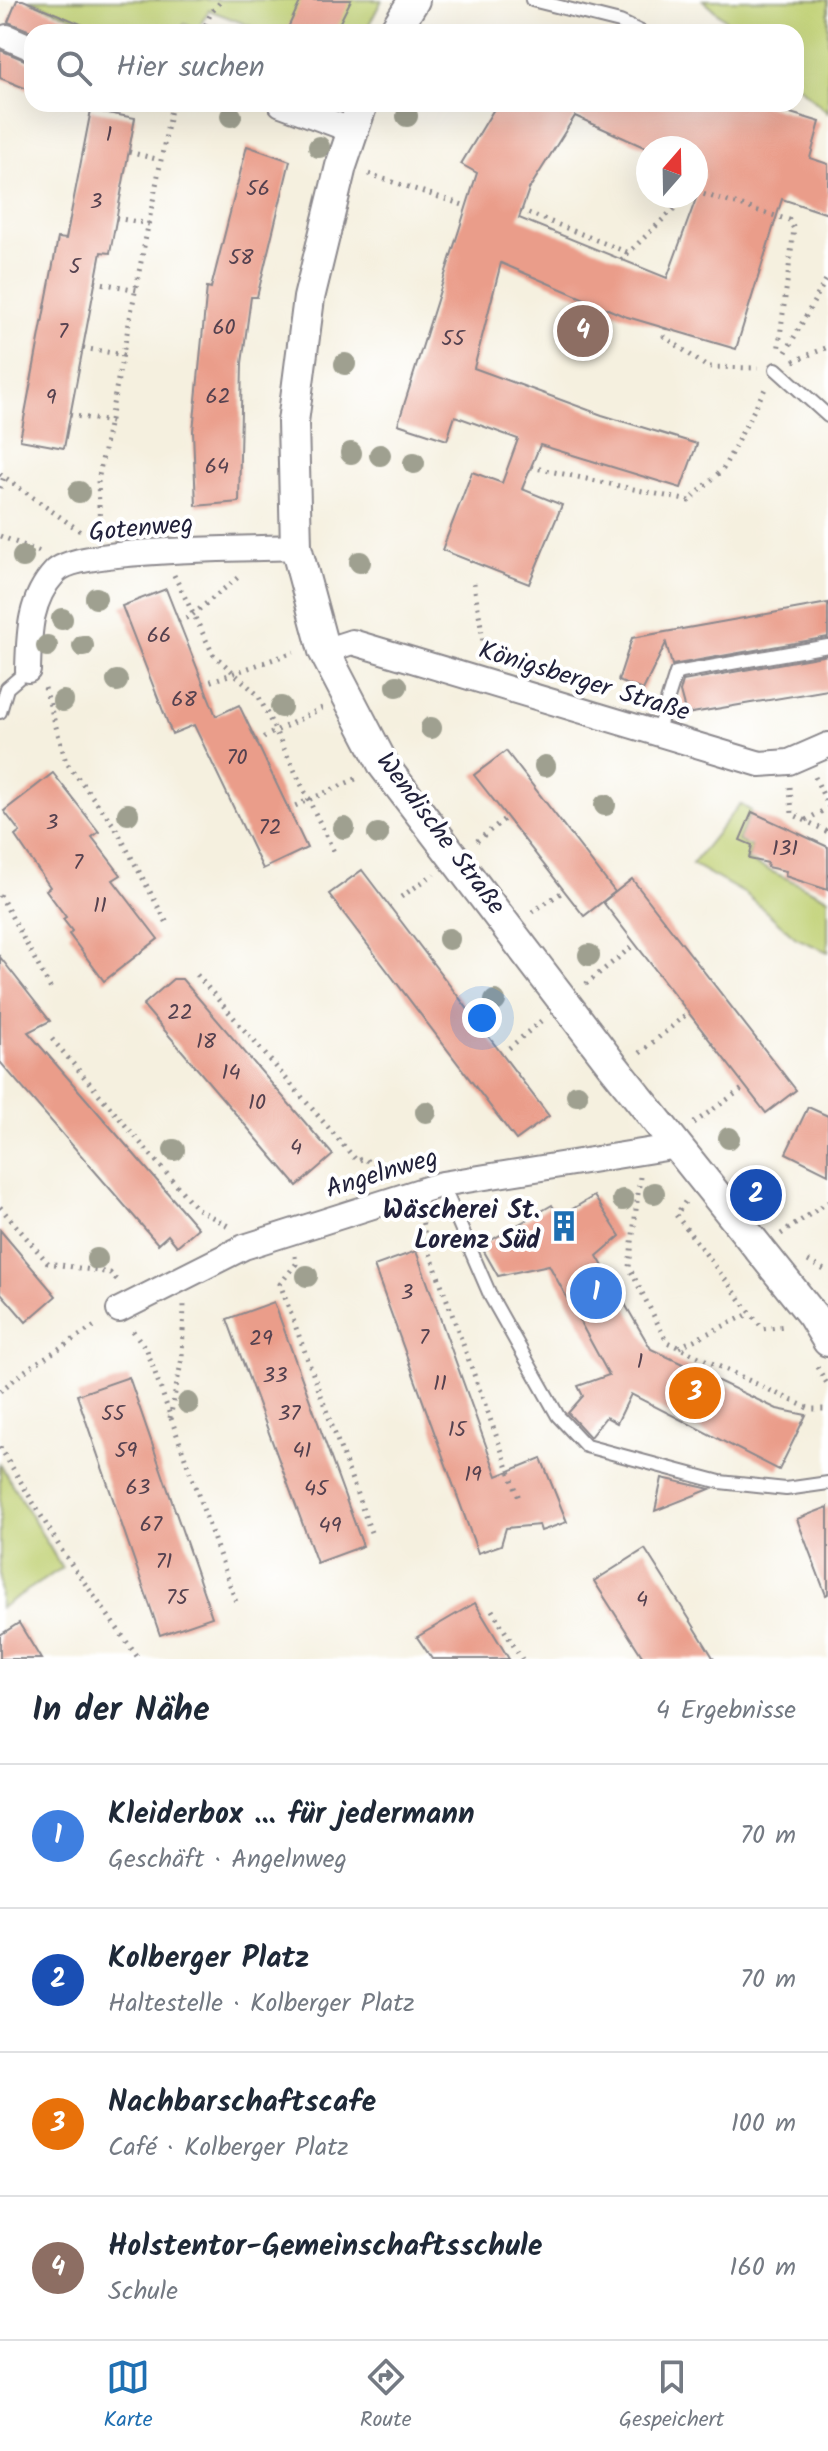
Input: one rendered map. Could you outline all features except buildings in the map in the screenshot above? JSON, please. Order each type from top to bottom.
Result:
[{"type":"street","points":[[399,24],[414,0]]},
{"type":"street","points":[[7,37],[24,44]]},
{"type":"street","points":[[327,112],[356,117]]},
{"type":"street","name":"Wendische Straße","points":[[356,117],[309,298],[293,422],[285,547],[323,647],[384,766],[457,857],[618,1072],[760,1248],[815,1322]]},
{"type":"street","name":"Gotenweg","points":[[28,670],[29,624],[40,594],[57,569],[101,556],[285,547]]},
{"type":"street","name":"Königsberger Straße","points":[[323,647],[352,642],[760,764],[789,762],[828,745]]},
{"type":"street","name":"Angelnweg","points":[[128,1306],[244,1247],[442,1184],[643,1151],[675,1142]]},
{"type":"lane","points":[[532,0],[624,24]]},
{"type":"lane","points":[[776,369],[828,416]]},
{"type":"lane","points":[[657,733],[676,673],[828,646]]},
{"type":"lane","points":[[0,712],[7,688],[28,670]]},
{"type":"lane","points":[[442,1184],[491,1297],[558,1416],[586,1446],[720,1482],[786,1489],[828,1483]]},
{"type":"path","points":[[206,24],[222,0]]},
{"type":"path","points":[[101,556],[98,481],[138,290],[170,112]]},
{"type":"path","points":[[129,152],[160,160]]},
{"type":"path","points":[[341,166],[466,206]]},
{"type":"path","points":[[708,196],[789,220],[794,229],[776,369]]},
{"type":"path","points":[[621,260],[675,208]]},
{"type":"path","points":[[521,210],[629,253]]},
{"type":"path","points":[[116,218],[149,224]]},
{"type":"path","points":[[531,467],[689,501],[723,469],[828,276]]},
{"type":"path","points":[[95,282],[138,290]]},
{"type":"path","points":[[666,328],[664,336],[707,367],[776,369],[828,347]]},
{"type":"path","points":[[83,348],[124,355]]},
{"type":"path","points":[[70,415],[111,422]]},
{"type":"path","points":[[0,488],[2,475],[89,538],[101,556]]},
{"type":"path","points":[[0,536],[46,554],[57,569]]},
{"type":"path","points":[[178,621],[191,616],[285,547]]},
{"type":"path","points":[[164,552],[191,616],[199,621],[213,654],[258,695],[334,852]]},
{"type":"path","points":[[474,583],[478,625],[485,646],[476,679]]},
{"type":"path","points":[[203,684],[232,672],[323,647]]},
{"type":"path","points":[[28,670],[49,693],[66,762],[115,827],[168,925]]},
{"type":"path","points":[[256,741],[347,697]]},
{"type":"path","points":[[288,809],[384,766]]},
{"type":"path","points":[[790,786],[792,814],[828,832]]},
{"type":"path","points":[[805,821],[828,808]]},
{"type":"path","points":[[457,857],[507,817]]},
{"type":"path","points":[[509,927],[564,891]]},
{"type":"path","points":[[0,895],[53,993]]},
{"type":"path","points":[[509,1048],[635,944]]},
{"type":"path","points":[[618,1072],[688,1013]]},
{"type":"path","points":[[52,1039],[196,1208],[234,1229],[244,1247]]},
{"type":"path","points":[[675,1142],[745,1087]]},
{"type":"path","points":[[643,1151],[629,1267],[667,1342],[810,1409],[828,1409]]},
{"type":"path","points":[[687,1199],[676,1215],[763,1329],[815,1322]]},
{"type":"path","points":[[760,1248],[828,1202]]},
{"type":"path","points":[[0,1207],[48,1263],[110,1273],[147,1350],[237,1605]]},
{"type":"path","points":[[290,1232],[296,1264],[280,1284],[372,1535]]},
{"type":"path","points":[[170,1284],[184,1305],[182,1358],[170,1421]]},
{"type":"path","points":[[0,1391],[30,1367],[128,1306]]},
{"type":"path","points":[[679,1347],[751,1313]]},
{"type":"path","points":[[0,1447],[64,1554],[139,1659]]},
{"type":"path","points":[[492,1610],[522,1659]]},
{"type":"green space","points":[[29,0],[382,0],[369,24],[245,24],[209,10],[201,24],[89,24]]},
{"type":"green space","points":[[703,0],[828,0],[828,113],[804,91],[804,24],[730,24]]},
{"type":"green space","points":[[740,804],[751,811],[738,841],[752,847],[747,860],[828,898],[828,952],[796,938],[747,895],[692,864]]},
{"type":"green space","points":[[0,1464],[62,1568],[0,1608]]},
{"type":"place","name":"Holstentor-Gemeinschaftsschule","points":[[583,331]]},
{"type":"place","name":"Kolberger Platz","points":[[756,1195]]},
{"type":"place","name":"Wäscherei St. Lorenz Süd","points":[[564,1226]]},
{"type":"place","name":"Kleiderbox ... für jedermann","points":[[596,1293]]},
{"type":"place","name":"Nachbarschaftscafe","points":[[695,1393]]}]
